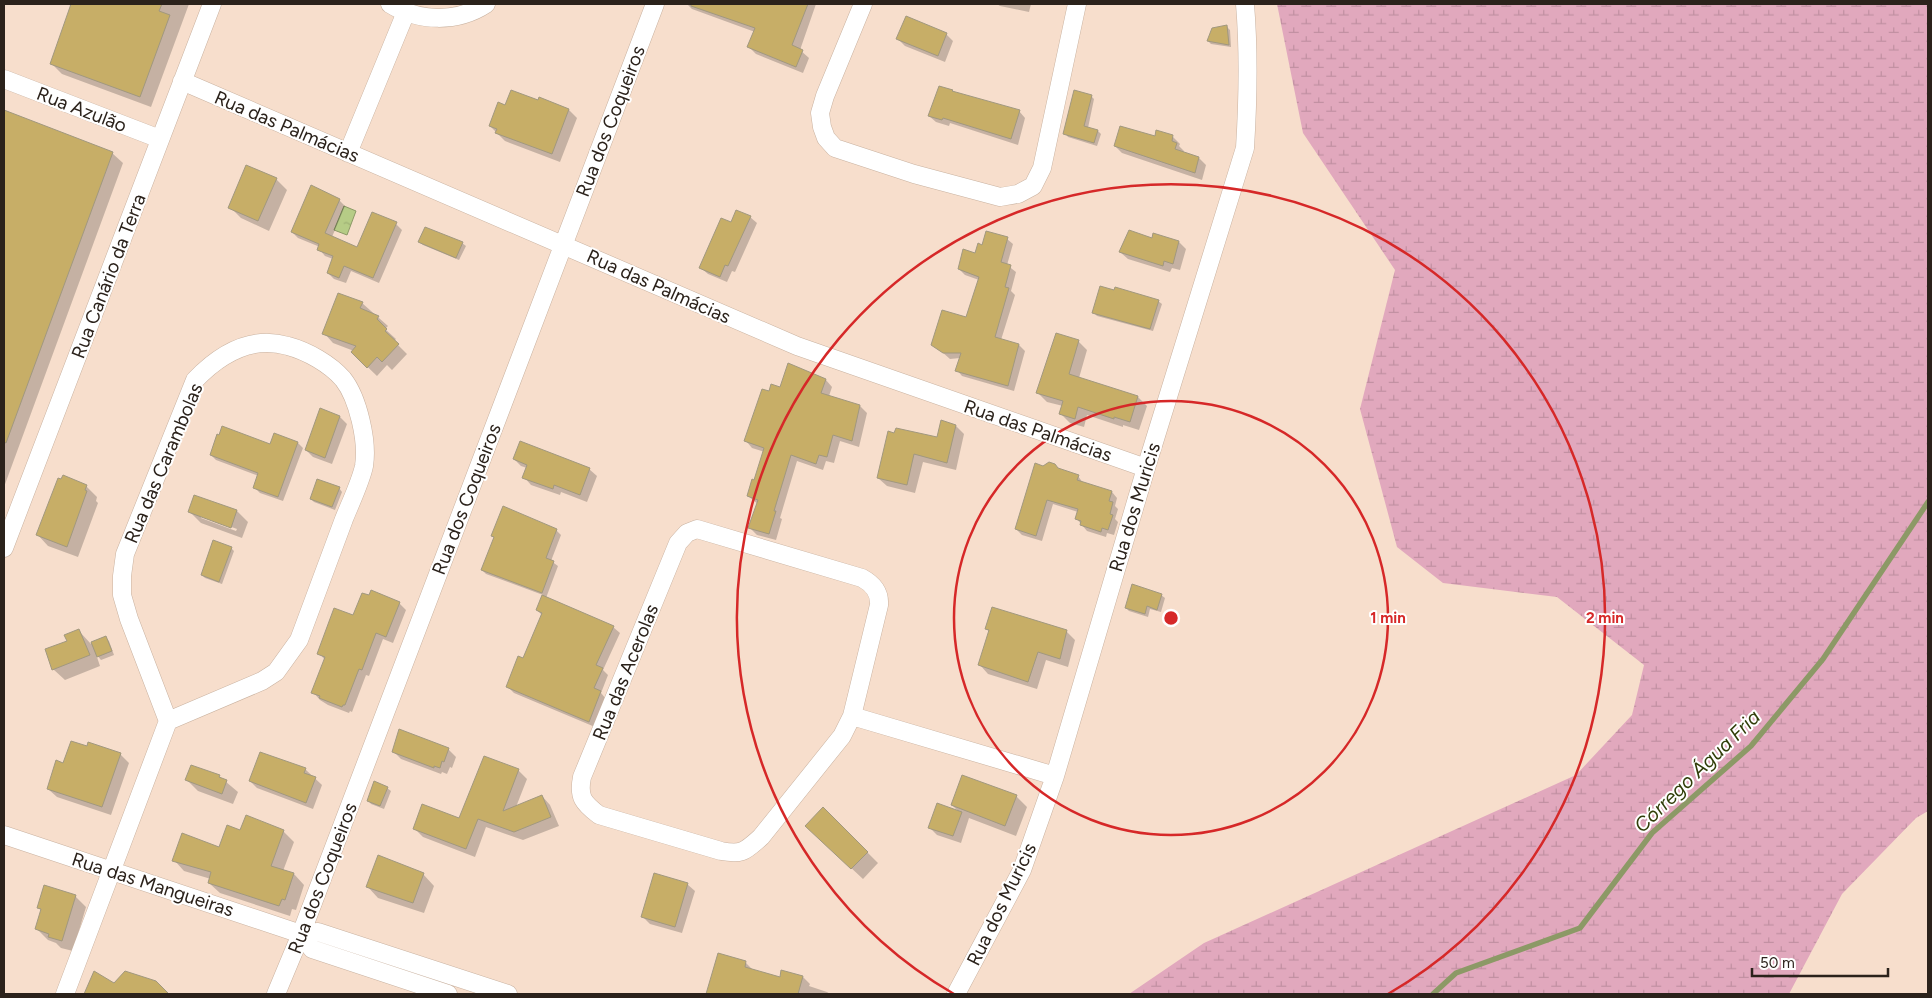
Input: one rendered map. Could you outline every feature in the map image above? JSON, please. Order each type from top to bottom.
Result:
[{"type":"street","name":"Rua Canário da Terra","points":[[4,548],[212,4]]},
{"type":"street","points":[[348,153],[398,8],[420,17],[452,18],[466,14],[486,4]]},
{"type":"street","name":"Rua dos Coqueiros","points":[[276,994],[301,934],[655,4]]},
{"type":"street","points":[[863,4],[825,96],[820,113],[826,138],[836,148],[914,174],[1000,197],[1018,194],[1033,186],[1042,168],[1077,4]]},
{"type":"street","name":"Rua dos Muricis","points":[[956,994],[1022,870],[1055,776],[1146,468],[1245,148],[1248,96],[1248,36],[1245,4]]},
{"type":"street","name":"Rua Azulão","points":[[4,79],[160,139]]},
{"type":"street","name":"Rua das Palmácias","points":[[182,81],[796,346],[1146,468]]},
{"type":"street","name":"Rua das Carambolas","points":[[276,342],[298,349],[331,368],[343,379],[354,401],[361,423],[364,466],[299,640],[288,657],[276,672],[262,681],[168,722],[129,620],[122,595],[122,576],[126,554],[195,380],[215,362],[234,349],[252,343],[276,342]]},
{"type":"street","name":"Rua das Acerolas","points":[[697,529],[862,578],[873,586],[880,597],[879,605],[852,716],[842,736],[761,837],[737,854],[599,815],[588,807],[579,790],[582,777],[678,542],[692,530],[697,529]]},
{"type":"street","points":[[852,716],[1055,776]]},
{"type":"street","points":[[65,994],[168,722]]},
{"type":"street","name":"Rua das Mangueiras","points":[[4,835],[301,934],[318,932],[463,987],[508,994]]},
{"type":"street","name":"Rua das Mangueiras","points":[[301,934],[312,949],[448,994]]},
{"type":"green space","points":[[1277,4],[1928,4],[1928,811],[1916,818],[1842,894],[1789,994],[1129,994],[1204,943],[1576,775],[1632,715],[1644,665],[1557,597],[1443,583],[1397,547],[1360,409],[1395,270],[1303,133]]},
{"type":"water","points":[[344,206],[356,211],[347,235],[334,230]]},
{"type":"building","points":[[71,4],[162,4],[159,11],[170,15],[140,97],[50,64]]},
{"type":"building","points":[[691,4],[808,4],[792,45],[803,50],[796,67],[747,47],[755,28],[691,6]]},
{"type":"building","points":[[906,16],[947,33],[938,56],[896,39]]},
{"type":"building","points":[[1227,25],[1229,45],[1207,41],[1212,28]]},
{"type":"building","points":[[939,86],[1020,110],[1011,139],[943,118],[942,120],[928,116]]},
{"type":"building","points":[[511,90],[538,100],[539,97],[569,109],[552,154],[495,133],[497,129],[489,126],[498,102],[505,105]]},
{"type":"building","points":[[1074,90],[1092,95],[1084,126],[1098,130],[1094,143],[1063,134]]},
{"type":"building","points":[[4,110],[113,152],[6,443],[4,442]]},
{"type":"building","points":[[1120,126],[1155,136],[1156,130],[1173,135],[1172,141],[1177,143],[1175,149],[1199,157],[1195,173],[1114,146]]},
{"type":"building","points":[[246,165],[277,178],[258,221],[228,208]]},
{"type":"building","points":[[311,185],[340,199],[325,233],[357,247],[372,212],[397,222],[373,278],[344,266],[339,278],[327,273],[333,256],[317,250],[319,244],[291,232]]},
{"type":"building","points":[[736,210],[751,216],[728,266],[725,265],[720,277],[699,268],[721,218],[731,222]]},
{"type":"building","points":[[425,227],[463,242],[456,258],[418,242]]},
{"type":"building","points":[[1129,230],[1152,238],[1153,233],[1179,241],[1173,264],[1164,261],[1163,266],[1119,252]]},
{"type":"building","points":[[986,231],[1008,237],[1001,262],[1011,265],[1005,287],[1009,288],[995,337],[1019,344],[1008,386],[955,371],[961,353],[943,353],[931,345],[942,310],[966,317],[979,277],[958,269],[963,249],[975,253],[978,243],[982,245]]},
{"type":"building","points":[[1100,286],[1114,290],[1115,287],[1159,300],[1150,329],[1092,313]]},
{"type":"building","points":[[338,293],[363,302],[360,308],[379,316],[377,319],[387,329],[385,331],[399,344],[382,362],[377,357],[367,368],[351,352],[356,346],[322,334]]},
{"type":"building","points":[[1056,333],[1079,340],[1069,374],[1138,396],[1130,422],[1114,417],[1114,419],[1078,407],[1075,419],[1059,414],[1063,401],[1036,393]]},
{"type":"building","points":[[788,363],[826,379],[821,393],[860,405],[852,441],[833,435],[827,457],[819,455],[816,464],[791,455],[769,534],[748,528],[758,500],[747,496],[764,448],[744,441],[762,389],[769,391],[771,384],[780,387]]},
{"type":"building","points":[[320,408],[340,416],[325,458],[305,450]]},
{"type":"building","points":[[941,420],[956,425],[947,463],[914,454],[907,485],[877,478],[888,431],[894,433],[896,428],[937,437]]},
{"type":"building","points":[[222,426],[270,444],[274,433],[298,442],[278,497],[253,488],[258,473],[210,455],[217,434],[219,435]]},
{"type":"building","points":[[520,441],[590,468],[580,495],[554,485],[553,489],[522,478],[527,465],[513,459]]},
{"type":"building","points":[[1049,462],[1055,464],[1058,468],[1079,475],[1077,480],[1112,491],[1109,501],[1113,502],[1110,514],[1113,515],[1108,530],[1102,528],[1101,532],[1080,525],[1081,521],[1075,519],[1078,509],[1047,500],[1036,536],[1015,529],[1035,463],[1043,466]]},
{"type":"building","points":[[63,475],[87,485],[85,490],[87,491],[67,547],[36,535],[58,478],[61,479]]},
{"type":"building","points":[[317,479],[340,487],[332,507],[310,499]]},
{"type":"building","points":[[194,495],[237,510],[231,528],[188,512]]},
{"type":"building","points":[[503,506],[557,529],[546,558],[554,561],[542,593],[481,570],[494,537],[491,536]]},
{"type":"building","points":[[213,540],[232,547],[219,582],[201,575]]},
{"type":"building","points":[[1132,584],[1162,594],[1157,610],[1147,606],[1145,614],[1125,608]]},
{"type":"building","points":[[371,590],[400,602],[386,637],[376,633],[362,670],[359,669],[345,705],[342,707],[311,693],[325,657],[317,654],[334,608],[353,615],[362,593],[369,595]]},
{"type":"building","points":[[542,595],[614,626],[596,665],[603,668],[594,688],[601,691],[589,722],[506,687],[518,656],[523,658],[542,613],[536,610]]},
{"type":"building","points":[[992,607],[1067,630],[1060,659],[1038,652],[1028,682],[978,665],[989,630],[985,629]]},
{"type":"building","points":[[79,629],[90,655],[52,670],[45,649],[67,641],[64,635]]},
{"type":"building","points":[[106,636],[112,651],[97,657],[91,642]]},
{"type":"building","points":[[399,729],[449,748],[440,768],[434,766],[434,768],[392,752]]},
{"type":"building","points":[[71,741],[87,746],[88,742],[121,753],[102,807],[47,789],[56,760],[63,763]]},
{"type":"building","points":[[260,752],[306,768],[304,773],[316,777],[306,803],[249,781]]},
{"type":"building","points":[[484,756],[519,769],[503,811],[542,795],[551,817],[514,832],[478,819],[466,849],[413,829],[422,804],[459,818]]},
{"type":"building","points":[[191,765],[220,775],[219,777],[227,780],[222,794],[185,780]]},
{"type":"building","points":[[962,775],[1017,795],[1005,826],[951,805]]},
{"type":"building","points":[[374,781],[388,787],[380,806],[367,801]]},
{"type":"building","points":[[937,803],[962,812],[953,836],[928,828]]},
{"type":"building","points":[[823,807],[868,852],[851,869],[805,826]]},
{"type":"building","points":[[246,815],[284,830],[271,866],[294,873],[285,900],[282,899],[279,906],[208,883],[211,872],[172,861],[182,833],[219,847],[227,825],[240,830]]},
{"type":"building","points":[[378,855],[424,873],[413,903],[366,887]]},
{"type":"building","points":[[654,873],[688,883],[675,927],[641,917]]},
{"type":"building","points":[[44,885],[76,895],[62,941],[48,937],[49,934],[35,929],[41,909],[37,908]]},
{"type":"building","points":[[718,953],[746,961],[745,967],[780,977],[781,970],[803,976],[798,994],[706,994]]},
{"type":"building","points":[[94,971],[114,983],[125,971],[156,981],[169,994],[84,994]]},
{"type":"waterway","name":"Córrego Água Fria","points":[[1433,994],[1456,973],[1580,928],[1652,833],[1751,746],[1823,659],[1928,502]]}]
